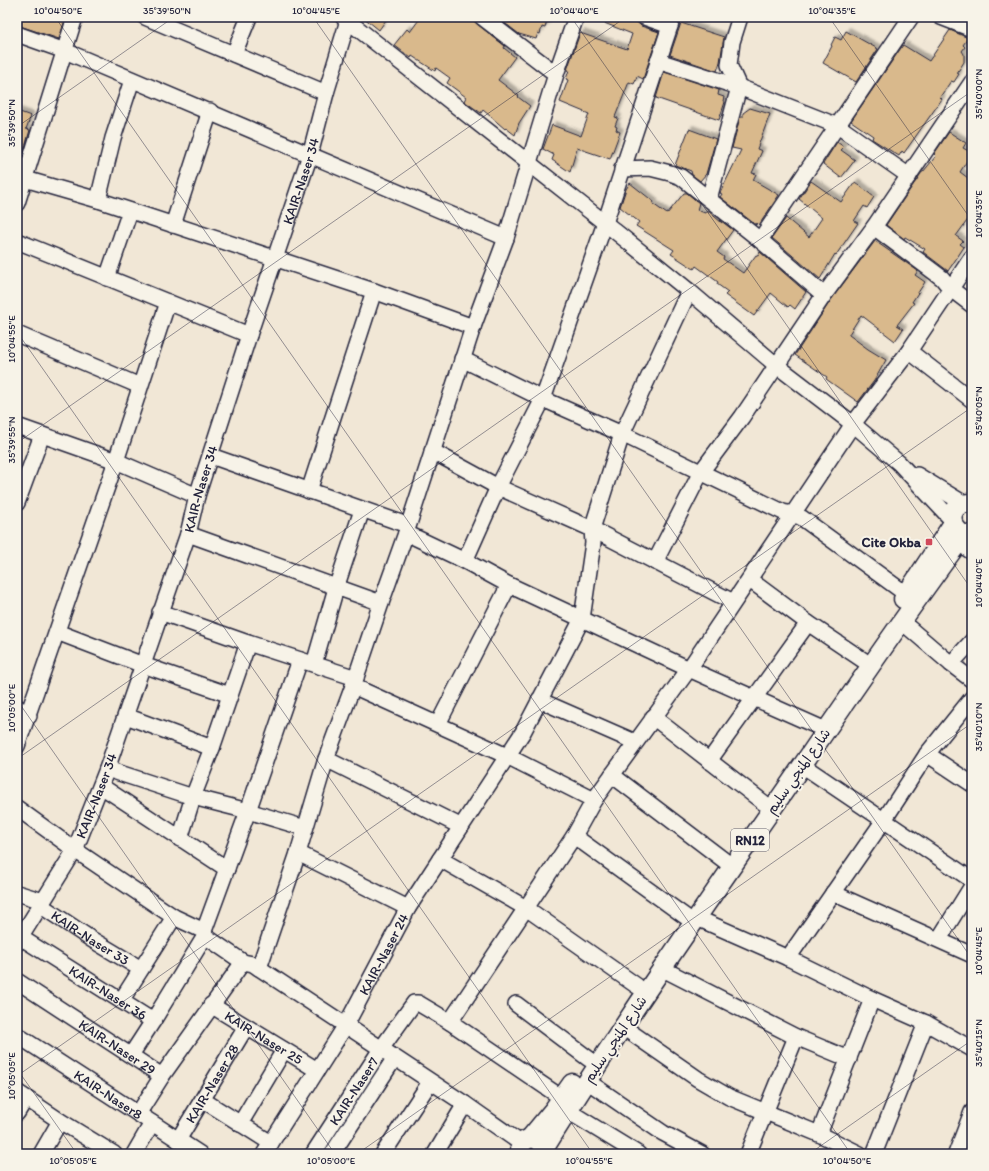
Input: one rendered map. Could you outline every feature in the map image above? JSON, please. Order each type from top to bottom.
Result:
[{"type":"main road","name":"RN12","points":[[962,534],[954,511],[956,508],[968,501]]},
{"type":"main road","name":"شارع المنجي سليم","points":[[522,1148],[587,1081],[662,969],[725,861],[764,803],[819,727],[906,594],[962,534]]},
{"type":"main road","name":"شارع المنجي سليم","points":[[542,1153],[565,1104],[589,1059],[638,986],[691,917],[802,766],[962,534]]},
{"type":"main road","name":"RN12","points":[[522,1148],[538,1140],[543,1147],[542,1153]]},
{"type":"street","points":[[17,203],[75,17]]},
{"type":"street","points":[[145,17],[326,93]]},
{"type":"street","points":[[234,54],[249,17]]},
{"type":"street","points":[[482,17],[556,74]]},
{"type":"street","points":[[258,968],[298,853],[326,759],[355,682],[462,359],[506,238],[556,74],[576,17]]},
{"type":"street","points":[[465,561],[498,487],[543,399],[605,223],[671,21],[644,17]]},
{"type":"street","points":[[710,199],[740,87],[729,65],[732,42],[740,17]]},
{"type":"street","points":[[760,240],[911,17]]},
{"type":"street","points":[[941,17],[972,30]]},
{"type":"street","points":[[347,18],[689,291],[776,366],[853,424],[900,463],[962,534]]},
{"type":"street","name":"KAIR-Naser 34","points":[[18,940],[75,850],[108,769],[160,612],[188,534],[197,496],[249,335],[310,155],[347,18]]},
{"type":"street","points":[[17,34],[65,51],[506,238]]},
{"type":"street","points":[[658,60],[740,87],[838,126],[909,176]]},
{"type":"street","points":[[98,200],[113,138],[132,80]]},
{"type":"street","points":[[655,562],[701,472],[742,417],[824,295],[874,227],[972,82]]},
{"type":"street","points":[[174,225],[210,112]]},
{"type":"street","points":[[622,169],[650,168],[682,177],[760,240],[824,295]]},
{"type":"street","points":[[25,179],[98,200],[374,291],[473,327]]},
{"type":"street","points":[[107,278],[130,211]]},
{"type":"street","points":[[874,227],[942,278],[951,289],[972,305]]},
{"type":"street","points":[[17,241],[249,335]]},
{"type":"street","points":[[638,1154],[450,1022],[574,836],[594,800],[689,669],[853,424],[909,351],[972,257]]},
{"type":"street","points":[[309,491],[374,291]]},
{"type":"street","name":"KAIR-Naser 24","points":[[267,1148],[346,1025],[408,908],[460,826],[521,736],[582,619],[593,543],[592,528],[622,434],[689,291]]},
{"type":"street","points":[[17,746],[23,711],[57,632],[116,461],[168,302]]},
{"type":"street","points":[[17,334],[140,386]]},
{"type":"street","points":[[909,351],[972,400]]},
{"type":"street","points":[[462,359],[543,399],[622,434],[783,512],[802,518],[906,594]]},
{"type":"street","points":[[17,426],[116,461],[197,496]]},
{"type":"street","points":[[17,503],[42,435]]},
{"type":"street","points":[[432,451],[498,487],[592,528],[733,602]]},
{"type":"street","points":[[211,456],[362,510],[406,529],[509,585],[689,669],[819,727]]},
{"type":"street","points":[[900,463],[968,501]]},
{"type":"street","name":"KAIR-Naser 36","points":[[18,940],[153,1020],[205,934],[248,811],[336,588],[362,510]]},
{"type":"street","points":[[188,534],[381,603]]},
{"type":"street","points":[[750,580],[808,623],[864,660]]},
{"type":"street","points":[[438,724],[509,585]]},
{"type":"street","points":[[160,612],[248,644],[307,662],[355,682],[594,800]]},
{"type":"street","points":[[901,622],[972,680]]},
{"type":"street","points":[[709,761],[808,623]]},
{"type":"street","points":[[57,632],[143,665],[230,695]]},
{"type":"street","points":[[951,664],[972,641]]},
{"type":"street","points":[[180,839],[193,797],[212,748],[248,644]]},
{"type":"street","points":[[788,958],[884,820],[927,754],[972,698]]},
{"type":"street","points":[[539,700],[635,742]]},
{"type":"street","points":[[126,716],[212,748]]},
{"type":"street","points":[[653,717],[764,803]]},
{"type":"street","points":[[927,754],[972,784]]},
{"type":"street","points":[[326,759],[460,826]]},
{"type":"street","points":[[802,766],[972,880]]},
{"type":"street","points":[[108,769],[193,797],[305,828]]},
{"type":"street","points":[[612,775],[725,861]]},
{"type":"street","points":[[101,786],[227,869]]},
{"type":"street","points":[[17,808],[75,850],[174,916],[205,934],[243,962],[252,964],[346,1025],[394,1059],[465,1104],[522,1148]]},
{"type":"street","points":[[574,836],[691,917],[788,958],[872,999],[926,1023],[972,1049]]},
{"type":"street","points":[[298,853],[408,908]]},
{"type":"street","points":[[440,859],[526,908],[638,986]]},
{"type":"street","points":[[939,939],[972,886]]},
{"type":"street","name":"KAIR-Naser 33","points":[[17,893],[42,903],[91,939],[141,969]]},
{"type":"street","points":[[833,893],[972,955]]},
{"type":"street","points":[[121,1001],[174,916]]},
{"type":"street","name":"KAIR-Naser 29","points":[[17,981],[162,1076],[243,962]]},
{"type":"street","points":[[662,969],[796,1037],[849,1059]]},
{"type":"street","points":[[819,1134],[872,999]]},
{"type":"street","name":"KAIR-Naser7","points":[[313,1154],[381,1049],[414,1003],[425,1006],[450,1022]]},
{"type":"street","points":[[516,1004],[589,1059]]},
{"type":"street","name":"KAIR-Naser 25","points":[[211,1005],[317,1070]]},
{"type":"street","points":[[131,1055],[153,1020]]},
{"type":"street","points":[[874,1154],[926,1023]]},
{"type":"street","name":"KAIR-Naser 28","points":[[178,1140],[246,1027]]},
{"type":"street","points":[[623,1027],[698,1079],[728,1097],[819,1134],[860,1154]]},
{"type":"street","name":"KAIR-Naser8","points":[[17,1035],[200,1154]]},
{"type":"street","points":[[748,1154],[796,1037]]},
{"type":"street","points":[[240,1124],[284,1050]]},
{"type":"street","points":[[332,1154],[394,1059]]},
{"type":"street","points":[[138,1114],[162,1076]]},
{"type":"street","points":[[587,1081],[663,1133],[702,1154]]},
{"type":"street","points":[[383,1154],[430,1082]]},
{"type":"street","points":[[17,1112],[21,1095],[60,1121],[93,1149],[114,1154]]},
{"type":"street","points":[[203,1100],[240,1124],[267,1148]]},
{"type":"street","points":[[439,1152],[465,1104]]},
{"type":"street","points":[[956,1154],[972,1112]]},
{"type":"street","points":[[40,1154],[60,1121]]},
{"type":"street","points":[[134,1154],[152,1123]]},
{"type":"building","points":[[17,17],[66,17],[59,39],[17,25]]},
{"type":"building","points":[[363,17],[388,17],[379,30]]},
{"type":"building","points":[[421,17],[473,17],[477,24],[505,46],[504,48],[515,57],[498,80],[530,106],[519,123],[515,135],[506,128],[505,129],[483,110],[481,113],[464,101],[466,97],[447,83],[450,78],[436,68],[435,71],[412,56],[411,58],[394,45],[407,29],[410,32]]},
{"type":"building","points":[[497,17],[548,17],[545,28],[542,27],[540,34],[538,33],[536,39],[519,34]]},
{"type":"building","points":[[589,17],[625,17],[637,22],[641,26],[659,32],[643,79],[637,76],[634,84],[629,82],[615,117],[618,118],[615,126],[617,127],[616,130],[620,132],[610,159],[577,148],[570,172],[552,160],[554,155],[543,149],[552,125],[581,136],[589,114],[560,102],[568,80],[566,79],[569,70],[567,70],[580,33],[627,49],[632,34]]},
{"type":"building","points":[[681,23],[724,37],[717,71],[670,55]]},
{"type":"building","points":[[950,30],[968,38],[963,45],[965,47],[962,51],[964,54],[964,62],[957,73],[959,74],[954,82],[951,81],[940,97],[942,99],[904,153],[902,151],[899,156],[872,139],[873,136],[851,121],[903,45],[929,61]]},
{"type":"building","points":[[846,31],[878,49],[856,82],[823,63],[835,37],[841,40]]},
{"type":"building","points":[[664,72],[719,90],[718,95],[724,97],[723,101],[725,102],[719,120],[656,98]]},
{"type":"building","points":[[750,108],[770,114],[757,149],[762,151],[752,173],[756,174],[753,180],[779,195],[759,225],[757,223],[756,225],[720,197],[722,194],[720,193],[741,150],[732,148],[740,117],[743,117],[743,113]]},
{"type":"building","points":[[17,111],[31,116],[26,129],[30,130],[18,171]]},
{"type":"building","points":[[689,129],[716,139],[706,174],[700,181],[692,175],[691,171],[675,165]]},
{"type":"building","points":[[949,132],[966,143],[963,148],[972,153],[960,172],[972,181],[972,214],[956,236],[963,241],[960,244],[964,247],[948,271],[923,252],[925,249],[905,237],[904,239],[886,225],[922,172],[936,156],[934,154]]},
{"type":"building","points":[[837,142],[844,147],[841,150],[855,160],[841,178],[823,164]]},
{"type":"building","points":[[811,181],[841,202],[855,182],[874,197],[867,208],[864,206],[854,221],[858,223],[836,255],[835,254],[820,279],[772,238],[786,218],[809,237],[822,218],[799,199]]},
{"type":"building","points":[[630,183],[654,202],[653,204],[667,214],[684,193],[687,193],[699,203],[697,210],[705,213],[707,210],[733,230],[717,252],[724,257],[723,259],[743,273],[756,255],[758,256],[760,252],[806,292],[795,309],[790,305],[788,307],[771,293],[754,316],[725,295],[728,292],[717,284],[718,282],[696,266],[694,269],[671,254],[674,250],[636,226],[639,222],[620,207],[626,189]]},
{"type":"building","points":[[875,241],[918,271],[915,275],[925,282],[912,302],[914,303],[897,325],[903,329],[895,341],[861,315],[849,334],[868,349],[886,360],[874,381],[858,402],[826,379],[827,377],[795,355],[831,300]]},
{"type":"place","name":"Cite Okba","points":[[929,542]]}]
